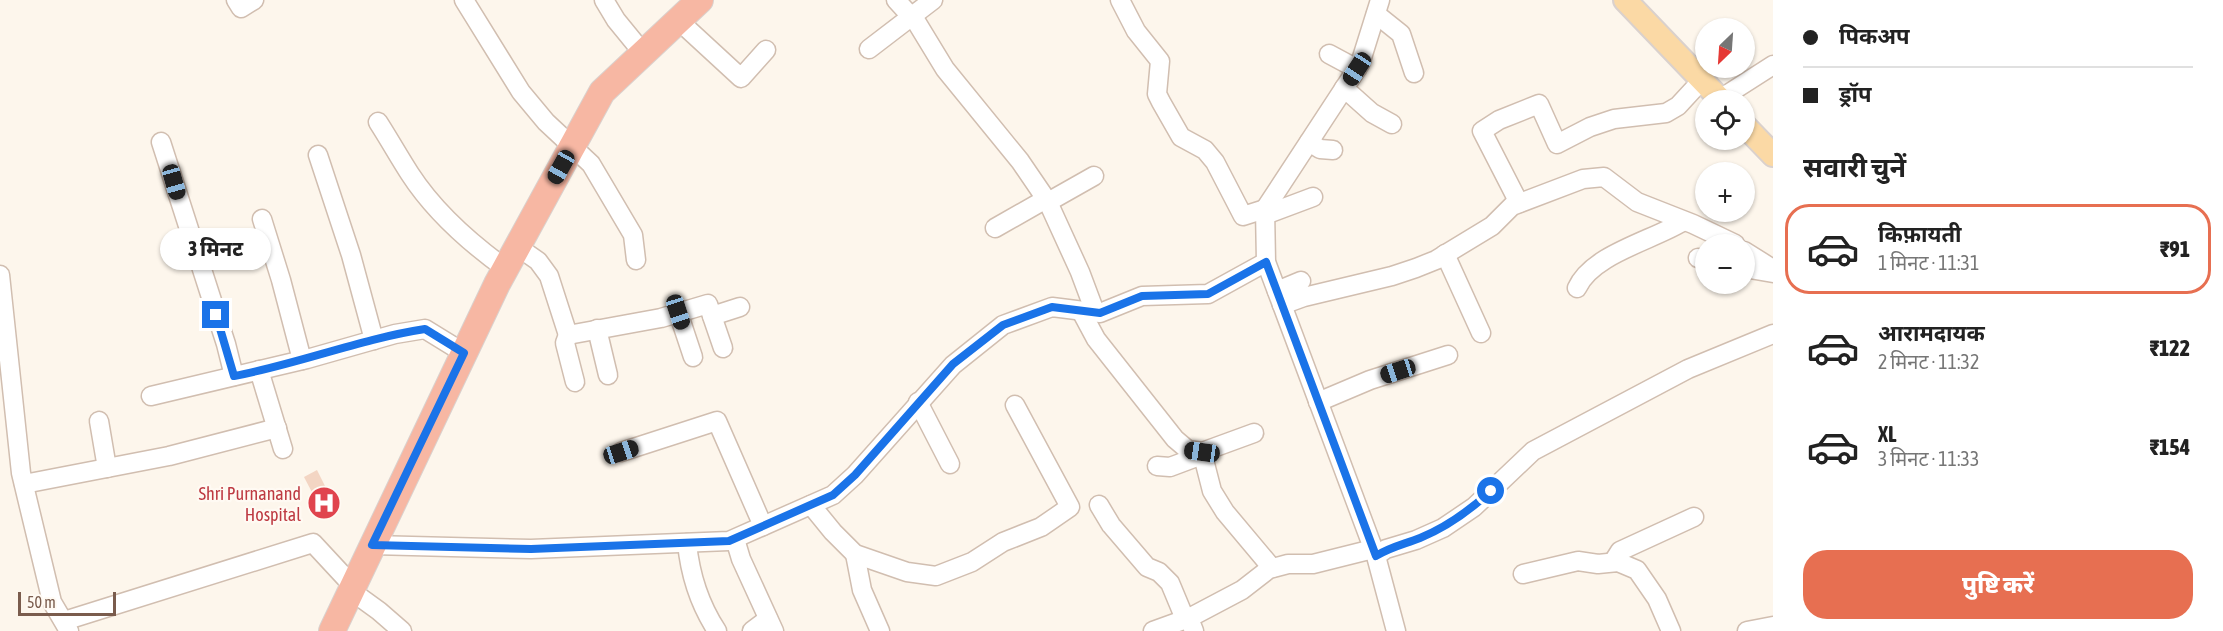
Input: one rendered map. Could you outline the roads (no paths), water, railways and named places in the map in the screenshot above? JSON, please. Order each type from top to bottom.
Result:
[{"type":"highway","points":[[332,631],[506,269],[602,92],[700,0]]},
{"type":"main road","points":[[1626,0],[1711,90]]},
{"type":"main road","points":[[1755,136],[1773,155]]},
{"type":"street","points":[[236,0],[241,8],[254,0]]},
{"type":"street","points":[[464,0],[521,92],[546,122],[591,164],[633,235],[636,260]]},
{"type":"street","points":[[604,0],[616,20],[643,53]]},
{"type":"street","points":[[896,0],[911,16],[945,69],[1020,161],[1047,201],[1080,272],[1096,339],[1175,439],[1188,450],[1202,454]]},
{"type":"street","points":[[869,49],[933,0]]},
{"type":"street","points":[[1120,0],[1136,31],[1160,61],[1157,94],[1181,137],[1205,150],[1215,162],[1243,216],[1265,212],[1313,197]]},
{"type":"street","points":[[1378,7],[1374,39],[1265,212],[1266,262],[1375,552],[1396,631]]},
{"type":"street","points":[[1378,7],[1401,34],[1414,73]]},
{"type":"street","points":[[678,20],[741,78],[766,50]]},
{"type":"street","points":[[1329,54],[1357,69]]},
{"type":"street","points":[[1736,90],[1773,65]]},
{"type":"street","points":[[1519,203],[1482,130],[1498,120],[1539,104],[1557,144],[1590,127],[1614,119],[1666,113],[1678,106],[1701,80]]},
{"type":"street","points":[[1344,88],[1372,113],[1392,124]]},
{"type":"street","points":[[378,122],[423,192],[482,252],[506,269]]},
{"type":"street","points":[[161,142],[226,344],[234,376]]},
{"type":"street","points":[[1309,142],[1320,149],[1333,150]]},
{"type":"street","points":[[318,155],[351,255],[374,340]]},
{"type":"street","points":[[995,228],[1094,176]]},
{"type":"street","points":[[1279,298],[1304,297],[1392,276],[1436,260],[1492,225],[1512,206],[1583,179],[1604,177],[1637,202],[1713,234]]},
{"type":"street","points":[[262,219],[302,360]]},
{"type":"street","points":[[1577,288],[1581,279],[1597,264],[1668,231],[1684,221]]},
{"type":"street","points":[[518,247],[538,261],[549,276],[568,335],[565,343],[575,382]]},
{"type":"street","points":[[1445,254],[1481,333]]},
{"type":"street","points":[[1755,258],[1773,269]]},
{"type":"street","points":[[372,545],[531,549],[729,541],[833,495],[855,475],[953,364],[1003,325],[1052,307],[1100,313],[1142,296],[1208,294],[1266,262]]},
{"type":"street","points":[[1755,270],[1773,273]]},
{"type":"street","points":[[0,275],[24,484],[52,602],[66,626],[313,543],[351,588],[402,631]]},
{"type":"street","points":[[1279,298],[1301,282]]},
{"type":"street","points":[[568,335],[661,318],[708,304],[723,348]]},
{"type":"street","points":[[712,316],[740,307]]},
{"type":"street","points":[[678,312],[693,357]]},
{"type":"street","points":[[151,396],[302,360],[395,334],[425,329],[464,353]]},
{"type":"street","points":[[597,329],[608,375]]},
{"type":"street","points":[[1153,631],[1189,623],[1272,568],[1288,564],[1313,564],[1375,552],[1416,540],[1443,528],[1474,507],[1533,451],[1688,369],[1773,334]]},
{"type":"street","points":[[1318,402],[1370,380],[1448,356]]},
{"type":"street","points":[[259,370],[284,449]]},
{"type":"street","points":[[918,402],[950,464]]},
{"type":"street","points":[[811,505],[855,554],[907,572],[936,576],[972,562],[1003,542],[1041,527],[1070,507],[1015,405]]},
{"type":"street","points":[[99,421],[106,468]]},
{"type":"street","points":[[621,452],[717,421],[763,526]]},
{"type":"street","points":[[24,484],[202,449],[277,428]]},
{"type":"street","points":[[1157,466],[1170,467],[1254,433]]},
{"type":"street","points":[[1202,454],[1212,491],[1232,521],[1272,568]]},
{"type":"street","points":[[1099,506],[1110,525],[1148,567],[1159,572],[1170,583],[1189,623]]},
{"type":"street","points":[[1613,562],[1620,551],[1694,517]]},
{"type":"street","points":[[735,539],[741,559],[771,625],[752,631]]},
{"type":"street","points":[[687,543],[695,584],[717,631]]},
{"type":"street","points":[[855,554],[862,590],[880,631]]},
{"type":"street","points":[[1523,574],[1578,561],[1598,564],[1618,562],[1637,570],[1658,598],[1671,631]]},
{"type":"street","points":[[1747,631],[1773,626]]},
{"type":"place","name":"Shri Purnanand Hospital","points":[[324,503]]}]
